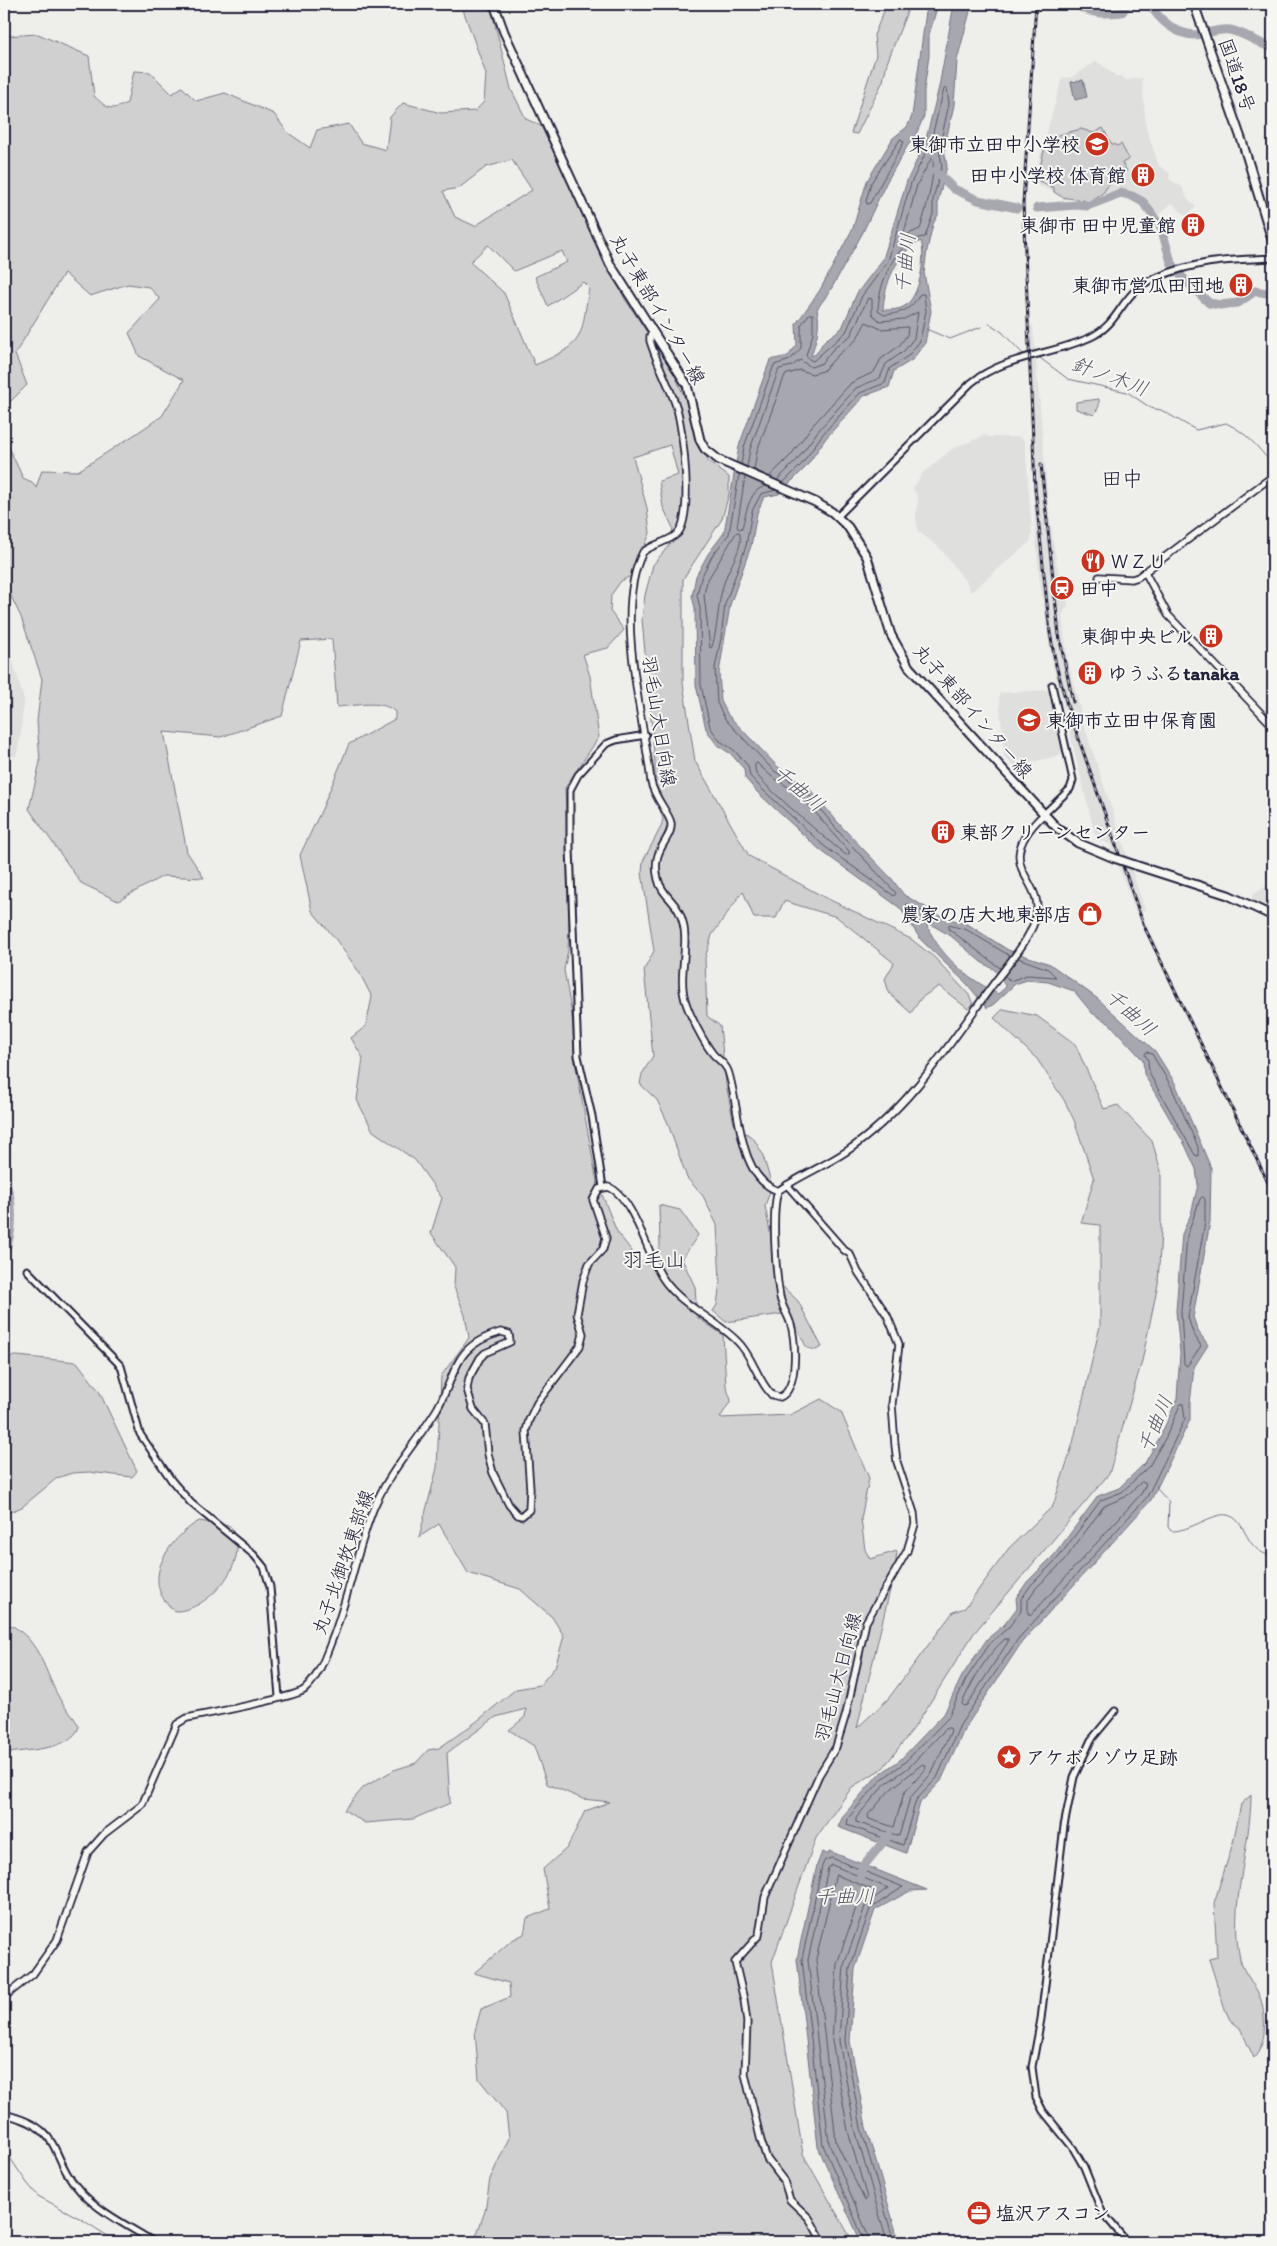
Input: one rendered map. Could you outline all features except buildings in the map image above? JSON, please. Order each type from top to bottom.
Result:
[{"type":"main road","name":"丸子東部インター線","points":[[494,4],[504,32],[565,162],[603,251],[687,385],[702,445],[712,456],[821,505],[852,532],[864,552],[891,635],[905,661],[1056,828],[1078,843],[1114,858],[1228,895],[1273,916]]},
{"type":"main road","name":"国道18号","points":[[1194,4],[1243,144],[1273,243]]},
{"type":"main road","name":"羽毛山大日向線","points":[[654,333],[650,336],[650,341],[678,415],[685,470],[685,513],[682,524],[676,534],[643,552],[631,590],[630,625],[633,656],[653,792],[670,822],[670,831],[658,852],[655,864],[662,890],[680,913],[683,926],[682,974],[685,1000],[714,1054],[727,1068],[741,1137],[752,1169],[766,1187],[778,1191]]},
{"type":"main road","points":[[1099,577],[1132,579],[1146,572],[1273,476]]},
{"type":"main road","points":[[1146,572],[1168,615],[1273,726]]},
{"type":"main road","points":[[603,1187],[612,1188],[617,1192],[644,1238],[666,1284],[674,1293],[736,1340],[744,1349],[768,1391],[776,1397],[784,1395],[788,1391],[794,1370],[792,1330],[782,1306],[779,1290],[774,1206],[778,1191],[846,1152],[872,1131],[933,1069],[1035,922],[1037,906],[1022,870],[1019,852],[1026,833],[1043,815]]},
{"type":"main road","name":"羽毛山大日向線","points":[[787,1185],[850,1254],[858,1272],[887,1315],[899,1344],[892,1404],[895,1445],[897,1462],[914,1513],[915,1524],[907,1551],[866,1622],[846,1714],[836,1747],[819,1775],[765,1897],[759,1935],[735,1962],[744,2000],[746,2022],[745,2074],[761,2141],[767,2160],[784,2181],[790,2200],[809,2218],[823,2242]]},
{"type":"main road","name":"丸子北御牧東部線","points":[[4,1998],[33,1974],[57,1940],[88,1852],[104,1834],[142,1805],[177,1724],[187,1718],[298,1693],[305,1688],[321,1666],[336,1629],[374,1506],[437,1408],[457,1362],[475,1344],[501,1332],[509,1334],[510,1342],[485,1353],[480,1358],[471,1373],[467,1389],[473,1409],[485,1424],[490,1465],[509,1505],[518,1515],[525,1514],[529,1510],[527,1426],[537,1402],[580,1346],[583,1334],[577,1314],[583,1281],[589,1264],[603,1249],[606,1238],[593,1200],[596,1191],[603,1187]]},
{"type":"street","points":[[837,517],[980,376],[998,366],[1082,340],[1100,332],[1111,323],[1139,286],[1172,270],[1206,262],[1273,258]]},
{"type":"street","points":[[1043,815],[1070,789],[1073,780],[1052,685]]},
{"type":"street","points":[[603,1187],[592,1116],[578,1056],[570,848],[570,790],[578,775],[606,744],[616,740],[646,735]]},
{"type":"street","points":[[27,1270],[121,1366],[140,1434],[172,1481],[191,1503],[254,1555],[264,1567],[270,1587],[280,1697]]},
{"type":"street","points":[[1115,1711],[1091,1740],[1074,1777],[1064,1826],[1041,2020],[1032,2066],[1036,2097],[1043,2112],[1079,2158],[1102,2212],[1127,2242]]},
{"type":"street","points":[[4,2114],[29,2121],[45,2132],[74,2182],[89,2200],[154,2242]]},
{"type":"shaded area","points":[[461,4],[490,4],[511,89],[526,119],[541,126],[576,195],[593,238],[625,299],[673,371],[691,412],[708,461],[729,477],[729,494],[722,519],[683,579],[683,683],[695,761],[749,856],[822,896],[911,939],[935,958],[969,995],[973,1004],[968,1009],[939,986],[921,998],[911,1013],[889,993],[885,979],[894,963],[837,917],[784,901],[776,918],[754,918],[743,891],[712,935],[705,958],[707,1016],[720,1026],[726,1084],[734,1124],[754,1139],[762,1153],[772,1185],[765,1206],[780,1284],[798,1301],[822,1347],[816,1350],[807,1348],[789,1313],[726,1322],[713,1311],[717,1305],[720,1281],[717,1225],[703,1196],[687,1178],[667,1121],[657,1100],[640,1084],[642,1074],[653,1056],[644,970],[654,951],[642,873],[643,861],[661,827],[663,819],[655,795],[655,765],[642,619],[645,595],[653,565],[670,544],[673,528],[663,507],[659,481],[678,475],[670,445],[633,457],[647,508],[650,533],[633,575],[621,581],[611,595],[610,611],[624,630],[608,648],[583,654],[590,676],[599,737],[565,788],[570,893],[568,950],[564,970],[572,1015],[575,1062],[597,1182],[617,1232],[638,1259],[650,1266],[660,1246],[659,1205],[680,1210],[698,1235],[682,1259],[695,1287],[697,1317],[723,1335],[726,1386],[731,1400],[720,1418],[790,1415],[821,1399],[841,1412],[869,1478],[861,1519],[865,1550],[870,1559],[897,1551],[895,1569],[857,1728],[888,1699],[953,1612],[965,1608],[1009,1548],[1053,1506],[1073,1443],[1100,1326],[1100,1225],[1081,1223],[1094,1179],[1074,1120],[1064,1100],[1037,1059],[994,1018],[1003,1009],[1037,1016],[1075,1044],[1104,1109],[1118,1105],[1152,1141],[1161,1171],[1161,1231],[1158,1284],[1142,1361],[1109,1474],[974,1633],[914,1728],[883,1768],[852,1787],[816,1838],[772,1962],[803,2154],[853,2242],[544,2242],[537,2239],[531,2242],[474,2242],[485,2211],[490,2179],[509,2138],[506,2113],[479,2079],[475,2031],[481,2009],[510,1997],[509,1983],[474,1973],[512,1940],[524,1934],[527,1918],[550,1909],[543,1869],[567,1848],[585,1811],[610,1802],[583,1799],[547,1784],[534,1746],[509,1730],[525,1717],[526,1709],[496,1717],[447,1753],[450,1803],[413,1819],[365,1823],[344,1810],[364,1787],[394,1770],[416,1763],[428,1750],[439,1748],[476,1722],[516,1689],[540,1685],[555,1667],[564,1636],[552,1617],[520,1589],[468,1573],[439,1524],[419,1537],[437,1468],[441,1376],[469,1338],[465,1315],[454,1287],[455,1267],[431,1233],[442,1198],[415,1160],[373,1131],[357,1100],[363,1058],[351,1038],[366,1026],[372,997],[359,972],[334,937],[312,911],[300,855],[322,809],[349,744],[395,719],[395,712],[390,708],[376,704],[337,707],[332,639],[301,641],[282,716],[221,737],[164,732],[187,852],[204,878],[163,876],[118,901],[81,883],[29,809],[40,762],[37,721],[42,679],[21,617],[4,582],[6,569],[4,567],[4,430],[9,448],[23,478],[32,482],[36,488],[42,470],[78,471],[162,416],[184,380],[139,356],[129,333],[160,299],[149,287],[128,284],[90,296],[64,273],[15,354],[27,385],[4,408],[4,36],[38,34],[89,56],[94,96],[106,106],[113,108],[127,103],[134,71],[150,72],[172,94],[182,87],[196,101],[225,93],[274,114],[287,132],[310,148],[317,130],[349,124],[361,143],[386,150],[390,117],[403,103],[441,113],[475,111],[484,102],[486,74]],"holes":[[[512,160],[532,190],[475,226],[455,217],[443,191],[459,188],[486,167]],[[488,245],[514,271],[562,251],[567,262],[535,277],[548,306],[583,282],[589,288],[584,319],[578,338],[572,345],[552,358],[535,365],[504,293],[470,262]]]},
{"type":"shaded area","points":[[887,4],[910,4],[887,63],[883,81],[857,134],[851,133],[876,55],[874,35]]},
{"type":"shaded area","name":"東御市立田中小学校","points":[[1097,61],[1116,76],[1122,76],[1126,80],[1142,78],[1146,127],[1159,166],[1170,173],[1169,179],[1182,187],[1187,198],[1196,207],[1186,216],[1172,203],[1157,216],[1145,200],[1125,191],[1103,193],[1088,202],[1080,199],[1064,199],[1054,192],[1037,185],[1032,186],[1062,78],[1072,77]]},
{"type":"shaded area","points":[[1103,128],[1111,143],[1117,146],[1121,144],[1129,159],[1122,163],[1127,171],[1115,175],[1103,193],[1088,202],[1067,198],[1054,192],[1054,188],[1037,180],[1047,138],[1081,129],[1094,133]]},
{"type":"shaded area","points":[[1027,326],[1033,326],[1049,513],[1058,572],[1065,578],[1068,605],[1062,616],[1067,658],[1085,728],[1145,910],[1136,913],[1110,844],[1096,839],[1051,656],[1036,542]]},
{"type":"shaded area","points":[[1099,399],[1099,406],[1094,415],[1076,409],[1076,402]]},
{"type":"shaded area","points":[[985,435],[989,437],[1020,437],[1025,442],[1032,533],[1030,542],[971,592],[967,583],[940,548],[918,531],[916,517],[918,499],[913,488],[923,473],[952,449]]},
{"type":"shaded area","points":[[4,630],[24,700],[20,740],[16,756],[4,756]]},
{"type":"shaded area","name":"東御市立田中保育園","points":[[1049,690],[1062,748],[1060,755],[1014,767],[1004,756],[999,693]]},
{"type":"shaded area","points":[[1273,885],[1273,912],[1250,901],[1253,895],[1265,887]]},
{"type":"shaded area","points":[[17,1356],[77,1362],[99,1391],[137,1471],[132,1477],[89,1472],[72,1473],[57,1478],[22,1507],[10,1512],[4,1510],[4,1357]]},
{"type":"shaded area","points":[[199,1521],[230,1526],[236,1539],[237,1552],[233,1567],[214,1593],[188,1609],[175,1611],[164,1600],[159,1588],[158,1575],[168,1550],[177,1539]]},
{"type":"shaded area","points":[[9,1624],[29,1639],[41,1658],[61,1701],[79,1727],[74,1735],[59,1744],[10,1753],[4,1758],[4,1628]]},
{"type":"shaded area","points":[[1251,1795],[1248,1836],[1238,1898],[1237,1939],[1240,1959],[1244,1970],[1259,1995],[1264,2015],[1263,2038],[1254,2058],[1240,2028],[1230,2020],[1224,2007],[1209,1959],[1217,1957],[1214,1903],[1233,1843],[1241,1804]]},
{"type":"water","points":[[927,4],[938,4],[929,35],[929,56],[924,90],[924,116],[914,139],[908,145],[886,183],[862,234],[830,291],[817,309],[818,327],[811,356],[816,354],[824,341],[842,328],[857,293],[883,259],[907,181],[925,143],[939,87],[954,4],[972,4],[957,60],[954,105],[944,149],[947,166],[938,201],[938,215],[933,224],[927,250],[924,273],[931,311],[925,343],[912,360],[894,371],[889,387],[864,396],[826,438],[806,467],[779,494],[764,497],[757,513],[751,546],[730,605],[719,673],[721,701],[728,715],[778,767],[807,786],[842,827],[892,879],[904,895],[941,916],[969,925],[1008,950],[1050,964],[1098,999],[1155,1051],[1175,1083],[1211,1168],[1210,1222],[1193,1317],[1198,1331],[1208,1345],[1194,1367],[1190,1420],[1151,1500],[1022,1642],[965,1728],[941,1781],[920,1803],[906,1853],[838,1827],[843,1816],[877,1776],[900,1760],[944,1714],[962,1676],[987,1639],[1004,1625],[1017,1608],[1016,1598],[1027,1582],[1055,1554],[1098,1496],[1119,1488],[1145,1463],[1161,1435],[1177,1399],[1180,1353],[1176,1311],[1182,1234],[1191,1214],[1198,1185],[1196,1169],[1185,1145],[1144,1074],[1143,1060],[1110,1024],[1092,1013],[1074,991],[1048,982],[1027,980],[1015,984],[994,1004],[987,1008],[967,984],[921,940],[900,908],[820,850],[758,793],[745,778],[744,769],[731,754],[717,745],[706,729],[696,685],[695,608],[692,596],[696,576],[708,554],[724,533],[739,446],[770,360],[788,356],[797,345],[796,324],[820,290],[853,228],[867,181],[893,138],[907,127],[912,116]],"holes":[[[921,241],[922,267],[914,296],[903,307],[883,310],[889,281],[898,261],[912,246]],[[925,921],[951,936],[981,962],[995,970],[1006,987],[998,994],[965,973],[938,945]]]},
{"type":"water","points":[[1083,80],[1087,97],[1075,100],[1071,82]]},
{"type":"water","name":"千曲川","points":[[829,1851],[927,1890],[910,1891],[875,1910],[855,1969],[850,2041],[866,2127],[899,2242],[861,2242],[818,2147],[797,1959],[817,1865],[822,1852],[828,1854]]},
{"type":"waterway","points":[[1075,4],[1092,11],[1109,13],[1122,12],[1128,4]]},
{"type":"waterway","points":[[1150,4],[1163,21],[1182,32],[1196,35],[1230,30],[1273,48]]},
{"type":"waterway","points":[[935,171],[954,189],[978,200],[1017,208]]},
{"type":"waterway","points":[[1037,208],[1087,206],[1121,193],[1132,196],[1143,202],[1161,227],[1171,262],[1182,277],[1209,303],[1220,305],[1238,303],[1255,291],[1273,294]]},
{"type":"waterway","name":"針ノ木川","points":[[989,323],[1002,332],[1023,354],[1036,351]]},
{"type":"waterway","name":"針ノ木川","points":[[926,329],[950,339],[981,327]]},
{"type":"waterway","name":"針ノ木川","points":[[1040,358],[1068,379],[1127,392],[1151,408],[1161,410],[1196,430],[1226,423],[1246,436],[1272,464]]},
{"type":"waterway","points":[[4,1181],[10,1197],[12,1216],[10,1235],[4,1252]]},
{"type":"waterway","points":[[1157,1485],[1157,1489],[1169,1502],[1168,1527],[1171,1531],[1186,1528],[1215,1516],[1227,1515],[1239,1523],[1256,1548],[1263,1553],[1273,1556]]},
{"type":"waterway","name":"千曲川","points":[[861,1876],[862,1868],[888,1836]]},
{"type":"waterway","points":[[4,2149],[38,2196],[81,2219],[117,2242]]},
{"type":"railway","points":[[1036,4],[1023,203],[1035,488],[1050,633],[1056,665],[1068,708],[1144,926],[1273,1193]]},
{"type":"railway","points":[[1041,464],[1059,635],[1073,702]]},
{"type":"place","name":"東御市立田中小学校","points":[[1097,144]]},
{"type":"place","name":"田中小学校 体育館","points":[[1143,175]]},
{"type":"place","name":"東御市 田中児童館","points":[[1193,225]]},
{"type":"place","name":"東御市営瓜田団地","points":[[1241,285]]},
{"type":"place","name":"ＷＺＵ","points":[[1093,561]]},
{"type":"place","name":"田中","points":[[1062,588]]},
{"type":"place","name":"東御中央ビル","points":[[1211,636]]},
{"type":"place","name":"ゆうふるtanaka","points":[[1090,673]]},
{"type":"place","name":"東御市立田中保育園","points":[[1029,720]]},
{"type":"place","name":"東部クリーンセンター","points":[[943,832]]},
{"type":"place","name":"農家の店大地東部店","points":[[1090,914]]},
{"type":"place","name":"アケボノゾウ足跡","points":[[1009,1757]]},
{"type":"place","name":"塩沢アスコン","points":[[979,2213]]},
{"type":"district","name":"田中","points":[[1122,478]]},
{"type":"district","name":"羽毛山","points":[[654,1259]]}]
